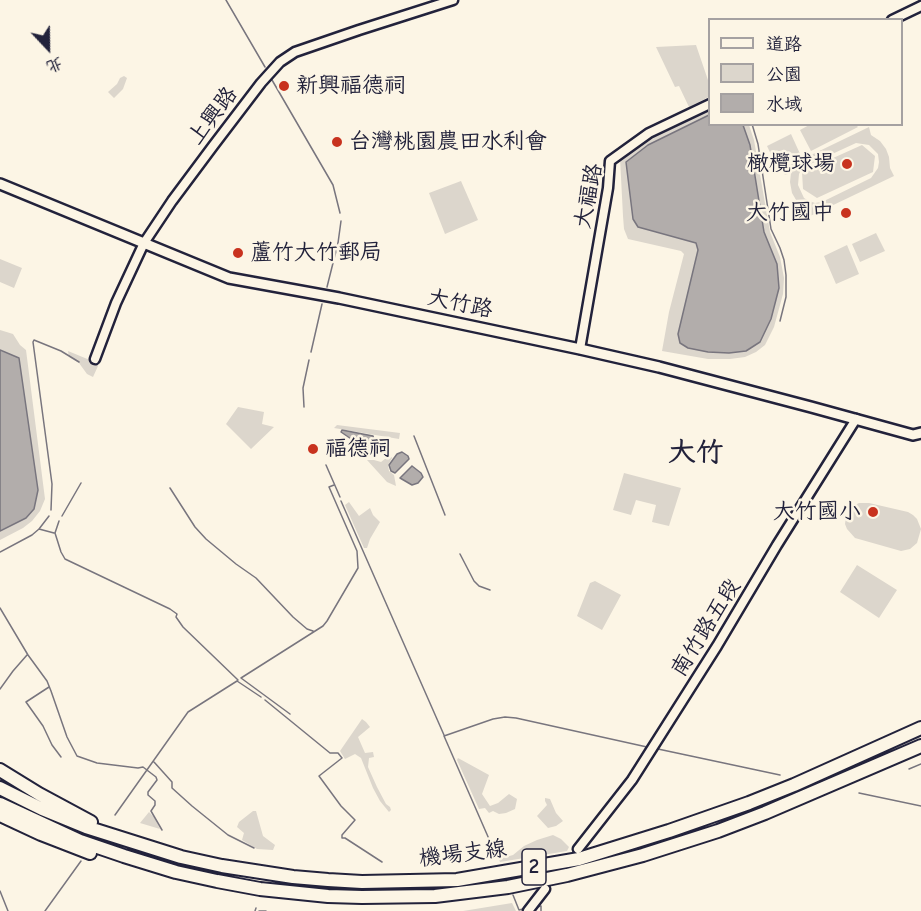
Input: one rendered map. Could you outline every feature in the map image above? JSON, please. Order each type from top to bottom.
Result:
[{"type":"highway","name":"機場支線","points":[[0,788],[86,827],[181,857],[222,866],[293,877],[362,882],[457,880],[579,859],[669,831],[785,789],[921,728]]},
{"type":"highway","name":"機場支線","points":[[0,804],[80,841],[176,872],[292,893],[362,897],[435,896],[508,887],[606,866],[698,838],[765,813],[921,746]]},
{"type":"highway","points":[[0,770],[39,794],[127,840]]},
{"type":"highway","points":[[0,815],[40,834],[92,854],[176,872]]},
{"type":"main road","name":"大竹路","points":[[0,184],[229,278],[339,298],[580,349],[918,435]]},
{"type":"street","name":"上興路","points":[[95,358],[116,303],[144,243],[206,155],[280,62],[295,52],[453,0]]},
{"type":"street","points":[[896,18],[921,6]]},
{"type":"street","name":"大福路","points":[[580,349],[608,188],[610,161],[649,133],[708,105]]},
{"type":"street","name":"南竹路五段","points":[[578,849],[632,780],[856,419]]},
{"type":"street","points":[[528,911],[545,889]]},
{"type":"green space","points":[[696,45],[708,80],[708,98],[689,107],[679,86],[675,87],[656,47]]},
{"type":"green space","points":[[124,76],[127,78],[123,89],[114,98],[108,92]]},
{"type":"green space","points":[[708,110],[708,126],[749,126],[754,140],[770,232],[780,257],[784,278],[783,294],[774,327],[765,345],[756,352],[745,357],[708,359],[662,351],[684,254],[681,251],[628,239],[624,229],[620,158],[645,140]]},
{"type":"green space","points":[[807,126],[858,127],[811,151],[800,130]]},
{"type":"green space","points":[[869,127],[871,135],[886,149],[894,176],[806,218],[802,211],[806,209],[799,205],[792,193],[791,173],[785,175],[782,169]],"holes":[[[856,143],[869,145],[878,154],[879,162],[871,178],[822,202],[815,203],[804,198],[798,185],[799,174],[804,167]]]},
{"type":"green space","points":[[791,134],[801,156],[777,167],[767,146]]},
{"type":"green space","name":"橄欖球場","points":[[862,145],[875,156],[873,172],[817,198],[803,189],[802,172]]},
{"type":"green space","points":[[461,181],[478,220],[445,234],[429,193]]},
{"type":"green space","points":[[876,233],[885,251],[860,262],[852,244]]},
{"type":"green space","points":[[847,245],[859,274],[836,284],[824,256]]},
{"type":"green space","points":[[0,259],[22,268],[14,288],[0,282]]},
{"type":"green space","points":[[0,330],[13,334],[26,350],[45,499],[40,511],[32,521],[0,540]]},
{"type":"green space","points":[[68,351],[97,363],[93,377],[69,357]]},
{"type":"green space","points":[[238,407],[264,412],[262,424],[274,427],[251,449],[226,424]]},
{"type":"green space","points":[[337,425],[400,433],[399,439],[334,428]]},
{"type":"green space","points":[[390,455],[392,458],[388,465],[389,471],[394,475],[396,486],[387,482],[367,460],[381,462]]},
{"type":"green space","points":[[624,473],[681,488],[669,526],[652,522],[656,505],[636,500],[631,515],[613,510]]},
{"type":"green space","points":[[349,502],[359,516],[370,508],[380,522],[367,548],[364,548],[345,505]]},
{"type":"green space","points":[[859,503],[869,503],[913,515],[921,529],[917,543],[910,549],[901,551],[855,538],[845,524],[851,507]]},
{"type":"green space","points":[[857,565],[897,590],[879,618],[840,592]]},
{"type":"green space","points":[[595,581],[621,595],[602,630],[577,616],[590,583]]},
{"type":"green space","points":[[362,719],[370,727],[358,737],[365,753],[373,752],[374,757],[369,758],[368,767],[386,804],[390,807],[389,812],[373,788],[361,758],[355,754],[345,759],[340,751]]},
{"type":"green space","points":[[458,758],[489,775],[482,794],[490,806],[509,794],[517,799],[515,809],[499,814],[493,811],[489,813],[485,808],[479,809]]},
{"type":"green space","points":[[545,798],[550,799],[556,813],[563,821],[548,828],[537,816],[547,805]]},
{"type":"green space","points":[[256,811],[263,836],[275,845],[273,850],[257,849],[242,840],[244,833],[237,827],[239,822]]},
{"type":"green space","points":[[149,812],[154,817],[160,829],[140,823]]},
{"type":"green space","points":[[553,835],[569,847],[567,851],[500,862],[499,859],[513,855],[524,846]]},
{"type":"green space","points":[[512,903],[516,911],[463,911]]},
{"type":"water","points":[[708,115],[708,126],[743,126],[750,145],[764,232],[777,264],[779,288],[771,319],[760,342],[746,351],[708,352],[688,348],[680,343],[678,334],[698,250],[696,243],[638,227],[633,219],[626,162],[648,145]]},
{"type":"water","points":[[0,350],[19,358],[38,490],[34,509],[26,518],[0,531]]},
{"type":"water","points":[[342,430],[373,436],[375,451],[371,454],[367,453],[341,432]]},
{"type":"water","points":[[402,452],[409,459],[395,473],[391,471],[389,465],[397,454]]},
{"type":"water","points":[[412,466],[423,477],[418,483],[412,485],[400,478]]},
{"type":"waterway","points":[[226,0],[265,67]]},
{"type":"waterway","points":[[272,80],[333,185],[340,213]]},
{"type":"waterway","points":[[753,126],[758,144],[771,229],[784,260],[786,297],[780,321]]},
{"type":"waterway","points":[[327,287],[341,221]]},
{"type":"waterway","points":[[311,352],[322,304]]},
{"type":"waterway","points":[[51,510],[52,484],[33,342],[34,340],[61,351],[79,362]]},
{"type":"waterway","points":[[304,407],[303,388],[309,360]]},
{"type":"waterway","points":[[414,436],[445,515]]},
{"type":"waterway","points":[[326,465],[340,497]]},
{"type":"waterway","points":[[62,516],[81,483]]},
{"type":"waterway","points":[[290,714],[241,678],[323,626],[358,568],[357,551],[329,487],[334,485]]},
{"type":"waterway","points":[[170,488],[195,527],[206,539],[256,578],[293,617],[307,629],[313,631]]},
{"type":"waterway","points":[[341,501],[444,735]]},
{"type":"waterway","points":[[49,516],[39,529],[54,533]]},
{"type":"waterway","points":[[59,521],[55,533],[65,559],[170,609],[177,614],[176,617],[183,627],[238,680]]},
{"type":"waterway","points":[[0,552],[39,529]]},
{"type":"waterway","points":[[460,554],[474,581],[479,586],[490,590]]},
{"type":"waterway","points":[[0,608],[28,655],[47,681],[67,737],[77,756],[97,763],[143,767],[156,777],[157,780],[148,795],[155,801],[151,811],[162,830]]},
{"type":"waterway","points":[[0,689],[27,655]]},
{"type":"waterway","points":[[115,815],[188,712],[237,681],[261,697]]},
{"type":"waterway","points":[[49,687],[26,702],[61,757]]},
{"type":"waterway","points":[[265,700],[330,753],[338,753],[342,758],[319,776],[341,806],[355,820],[342,838],[382,862]]},
{"type":"waterway","points":[[496,855],[444,736],[505,717],[647,747]]},
{"type":"waterway","points":[[658,749],[780,775]]},
{"type":"waterway","points":[[154,762],[172,782],[172,788],[192,806],[228,835],[254,848]]},
{"type":"waterway","points":[[909,769],[921,764]]},
{"type":"waterway","points":[[859,793],[921,806]]},
{"type":"waterway","points":[[45,911],[81,861]]},
{"type":"waterway","points":[[0,891],[8,911]]},
{"type":"waterway","points":[[513,895],[519,910],[523,909]]},
{"type":"waterway","points":[[537,907],[541,906],[541,911]]},
{"type":"waterway","points":[[259,911],[266,911]]},
{"type":"place","name":"新興福德祠","points":[[284,86]]},
{"type":"place","name":"台灣桃園農田水利會","points":[[337,142]]},
{"type":"place","name":"橄欖球場","points":[[847,164]]},
{"type":"place","name":"大竹國中","points":[[846,213]]},
{"type":"place","name":"蘆竹大竹郵局","points":[[238,253]]},
{"type":"place","name":"福德祠","points":[[313,449]]},
{"type":"place","name":"大竹國小","points":[[873,512]]},
{"type":"district","name":"大竹","points":[[696,453]]}]
